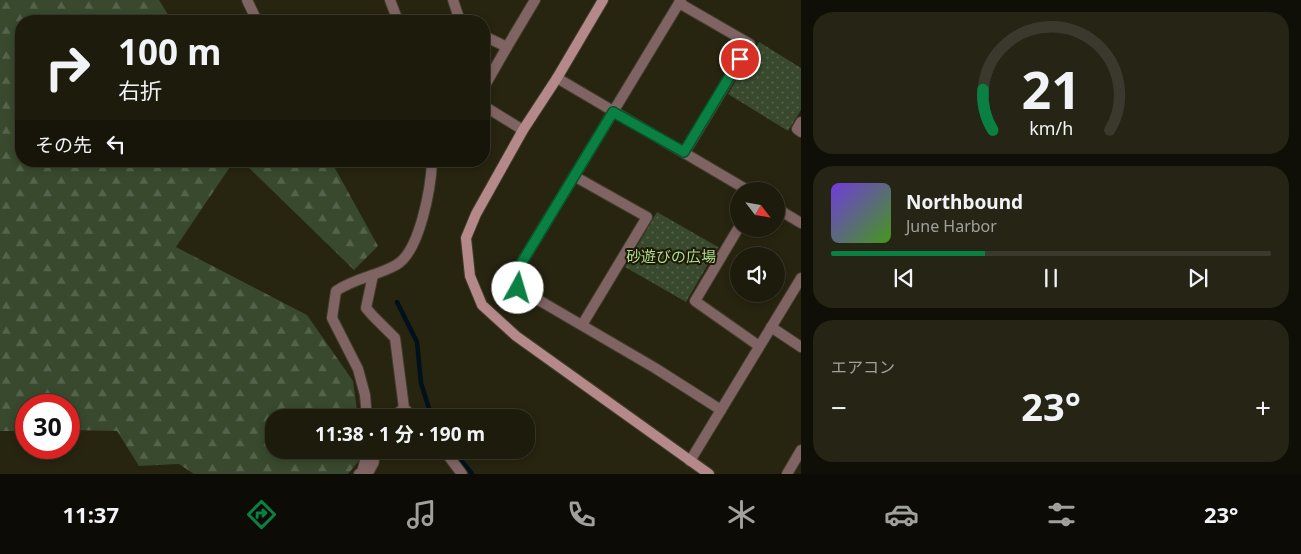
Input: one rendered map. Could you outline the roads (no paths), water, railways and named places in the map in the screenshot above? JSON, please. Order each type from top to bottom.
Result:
[{"type":"street","points":[[247,0],[254,15]]},
{"type":"street","points":[[390,0],[396,15]]},
{"type":"street","points":[[453,0],[458,15]]},
{"type":"street","points":[[490,77],[535,0]]},
{"type":"street","points":[[603,0],[557,78],[523,130],[476,214],[466,238],[470,276],[482,305],[516,336],[709,474]]},
{"type":"street","points":[[684,152],[750,44],[680,1],[516,272],[518,288],[655,368],[721,410]]},
{"type":"street","points":[[490,39],[507,48]]},
{"type":"street","points":[[557,78],[734,182]]},
{"type":"street","points":[[490,110],[523,130]]},
{"type":"street","points":[[801,122],[797,129],[801,132]]},
{"type":"street","points":[[366,409],[365,395],[358,369],[332,318],[336,291],[346,284],[398,264],[407,256],[420,228],[425,211],[432,167]]},
{"type":"street","points":[[574,176],[647,217],[582,325]]},
{"type":"street","points":[[785,213],[801,223]]},
{"type":"street","points":[[732,238],[695,301],[759,346]]},
{"type":"street","points":[[373,275],[366,308],[396,338],[404,408]]},
{"type":"street","points":[[690,461],[801,278]]},
{"type":"street","points":[[771,327],[801,347]]},
{"type":"street","points":[[787,474],[801,450]]},
{"type":"street","points":[[360,473],[365,459]]},
{"type":"street","points":[[451,459],[462,474]]},
{"type":"lane","points":[[360,473],[369,472],[375,459]]},
{"type":"waterway","points":[[397,302],[417,342],[421,383],[429,409]]},
{"type":"waterway","points":[[460,459],[472,474]]},
{"type":"park label","name":"砂遊びの広場","points":[[671,257]]}]
